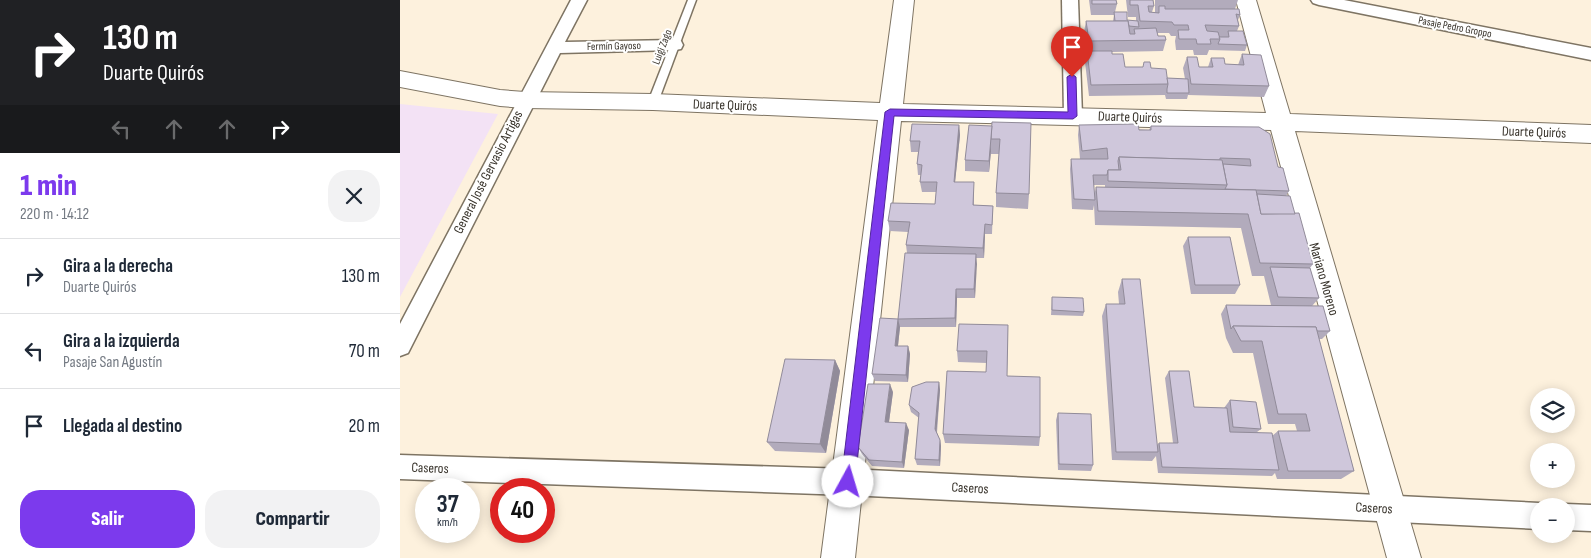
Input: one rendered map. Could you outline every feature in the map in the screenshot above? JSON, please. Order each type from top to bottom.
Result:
[{"type":"main road","points":[[838,558],[904,0]]},
{"type":"main road","name":"Mariano Moreno","points":[[1246,0],[1404,558]]},
{"type":"main road","name":"Duarte Quirós","points":[[400,79],[500,98],[525,100],[653,102],[890,112],[1280,122],[1591,134]]},
{"type":"street","name":"General José Gervasio Artigas","points":[[400,346],[525,100],[579,0]]},
{"type":"street","points":[[1070,0],[1073,116]]},
{"type":"street","name":"Pasaje Pedro Groppo","points":[[1319,0],[1591,54]]},
{"type":"street","points":[[1419,20],[1420,0]]},
{"type":"street","name":"Fermín Gayoso","points":[[554,48],[675,45]]},
{"type":"street","name":"Caseros","points":[[400,467],[848,482],[1530,516]]},
{"type":"street","points":[[1575,517],[1591,518]]},
{"type":"lane","name":"Luigi Zago","points":[[653,102],[692,0]]},
{"type":"shaded area","points":[[400,104],[498,114],[400,297]]},
{"type":"building","points":[[1092,0],[1116,0],[1117,4],[1092,4]]},
{"type":"building","points":[[1130,0],[1153,0],[1154,6],[1148,6],[1149,12],[1159,13],[1159,6],[1165,6],[1165,9],[1239,9],[1240,15],[1236,14],[1239,26],[1205,25],[1207,31],[1218,32],[1220,39],[1210,39],[1211,44],[1197,44],[1196,39],[1179,39],[1178,30],[1189,30],[1188,25],[1174,25],[1172,22],[1140,21],[1138,5],[1130,5]]},
{"type":"building","points":[[1114,12],[1127,12],[1127,20],[1138,21],[1139,27],[1129,26],[1128,21],[1115,21]]},
{"type":"building","points":[[1086,21],[1128,21],[1130,34],[1135,34],[1134,29],[1156,28],[1158,36],[1165,36],[1166,40],[1089,41]]},
{"type":"building","points":[[1228,31],[1243,31],[1247,45],[1218,44],[1219,37],[1229,37]]},
{"type":"building","points":[[1087,51],[1112,51],[1112,54],[1123,54],[1125,67],[1143,67],[1144,62],[1150,62],[1151,68],[1166,69],[1168,84],[1091,85]]},
{"type":"building","points":[[1242,54],[1261,55],[1269,86],[1191,84],[1187,57],[1197,57],[1199,67],[1213,67],[1211,58],[1224,58],[1225,64],[1244,65]]},
{"type":"building","points":[[1167,78],[1188,79],[1189,93],[1167,93]]},
{"type":"building","points":[[992,122],[1031,123],[1029,194],[996,193],[1000,139],[991,139]]},
{"type":"building","points":[[912,124],[959,125],[954,182],[974,182],[973,205],[993,206],[992,225],[985,224],[983,248],[906,245],[910,222],[888,221],[891,203],[935,204],[937,182],[920,182],[922,165],[917,164],[920,141],[910,141]]},
{"type":"building","points":[[1138,124],[1139,130],[1151,130],[1151,126],[1259,127],[1270,134],[1278,167],[1283,168],[1289,191],[1225,189],[1227,185],[1223,164],[1251,166],[1250,159],[1119,157],[1119,170],[1108,170],[1107,175],[1093,175],[1095,200],[1074,199],[1071,159],[1108,159],[1107,148],[1082,151],[1079,125]]},
{"type":"building","points":[[969,125],[992,126],[989,161],[965,160]]},
{"type":"building","points":[[1119,157],[1222,160],[1227,185],[1108,181],[1108,170],[1121,170]]},
{"type":"building","points":[[1096,187],[1256,190],[1261,214],[1299,213],[1313,264],[1260,263],[1248,214],[1098,211]]},
{"type":"building","points":[[1257,194],[1290,196],[1295,214],[1261,214]]},
{"type":"building","points":[[1188,237],[1230,237],[1240,285],[1195,285]]},
{"type":"building","points":[[905,253],[976,254],[974,289],[956,289],[955,318],[898,319]]},
{"type":"building","points":[[1270,267],[1310,268],[1319,298],[1278,297]]},
{"type":"building","points":[[1122,279],[1140,279],[1158,452],[1116,452],[1106,304],[1125,304]]},
{"type":"building","points":[[1052,297],[1083,298],[1084,312],[1052,310]]},
{"type":"building","points":[[1226,305],[1323,306],[1330,331],[1317,331],[1316,327],[1233,326],[1231,329]]},
{"type":"building","points":[[880,318],[898,319],[895,346],[908,346],[906,375],[872,374]]},
{"type":"building","points":[[959,324],[1008,325],[1007,376],[1040,377],[1040,437],[943,434],[947,371],[986,372],[987,351],[957,351]]},
{"type":"building","points":[[1233,326],[1316,327],[1354,471],[1288,471],[1278,431],[1310,431],[1306,414],[1278,414],[1262,341],[1241,341]]},
{"type":"building","points":[[785,359],[835,360],[820,444],[767,442]]},
{"type":"building","points":[[1169,371],[1189,371],[1194,407],[1227,408],[1230,432],[1272,433],[1279,470],[1162,467],[1159,443],[1178,443]]},
{"type":"building","points":[[926,382],[939,382],[935,429],[940,440],[939,460],[915,459],[919,413],[909,405],[912,387]]},
{"type":"building","points":[[868,384],[890,384],[885,422],[906,423],[902,462],[869,460],[858,447]]},
{"type":"building","points":[[1230,400],[1256,402],[1261,429],[1233,427]]},
{"type":"building","points":[[1058,413],[1091,414],[1093,465],[1059,464]]},
{"type":"route","points":[[848,482],[890,112],[1073,116],[1072,77]]}]
